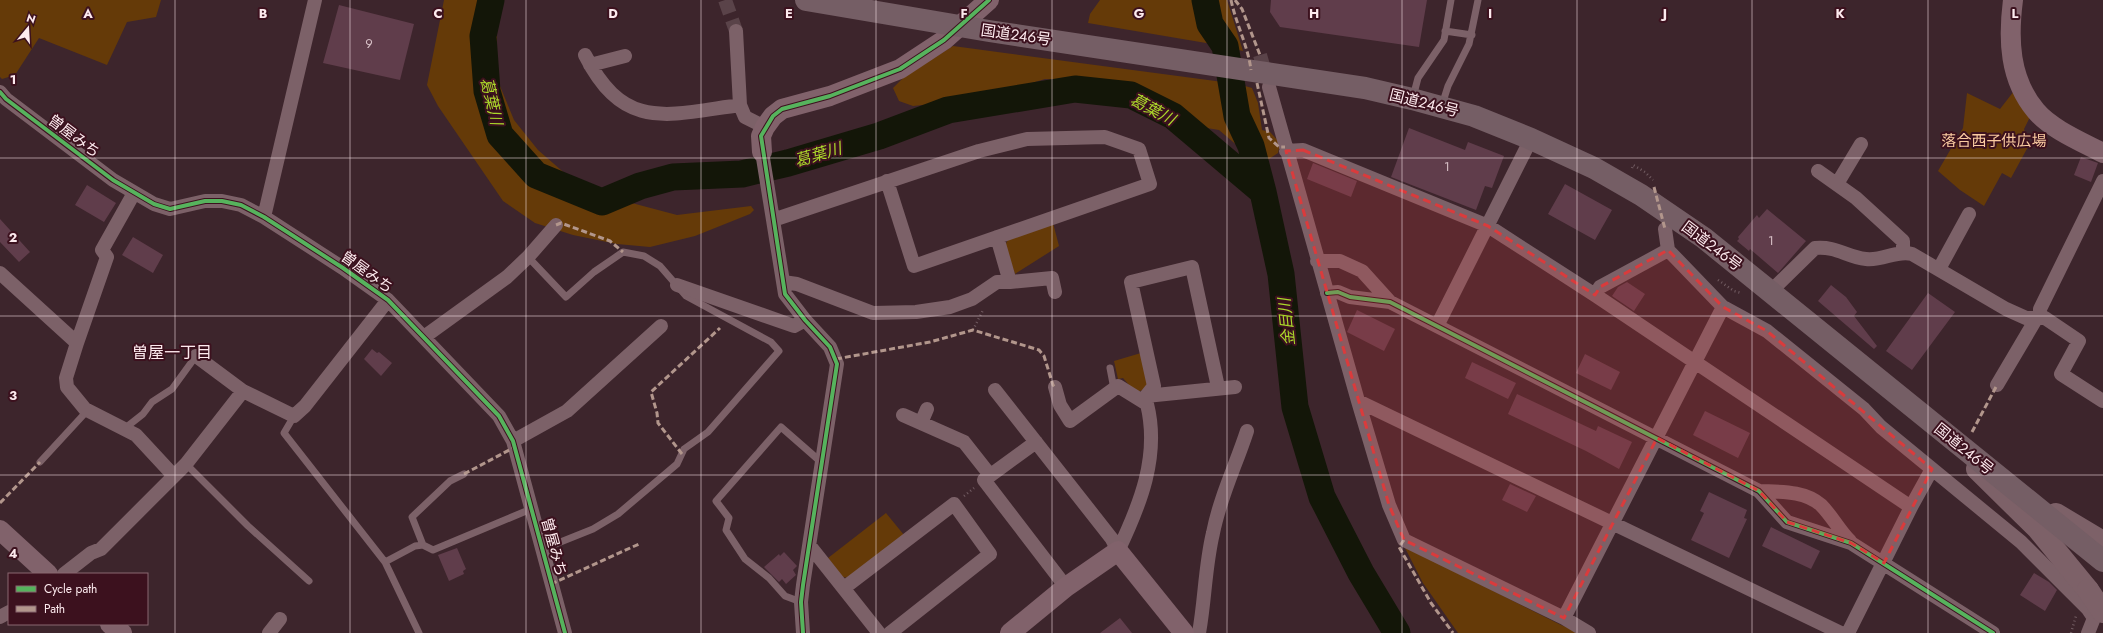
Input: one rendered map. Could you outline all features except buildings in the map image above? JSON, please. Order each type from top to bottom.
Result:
[{"type":"highway","name":"国道246号","points":[[806,0],[961,26],[1365,88],[1474,116],[1531,139],[1594,168],[1641,195],[1704,238],[2103,561]]},
{"type":"main road","points":[[1908,404],[2038,529],[2088,590],[2103,612]]},
{"type":"main road","points":[[2018,492],[2103,542]]},
{"type":"street","points":[[264,217],[315,0]]},
{"type":"street","points":[[2013,0],[2010,49],[2014,72],[2025,95],[2036,111],[2058,128],[2103,153]]},
{"type":"street","points":[[803,633],[801,602],[837,364],[830,347],[804,320],[785,294],[762,152],[761,136],[765,127],[773,116],[782,109],[830,96],[900,69],[961,26],[983,2]]},
{"type":"street","points":[[736,31],[740,106],[745,116],[765,127]]},
{"type":"street","points":[[625,56],[587,60],[608,92],[630,108],[661,116],[740,106]]},
{"type":"street","points":[[1269,88],[1358,401],[1390,505],[1404,540],[1564,618],[1589,633]]},
{"type":"street","name":"曽屋みち","points":[[0,92],[6,99],[112,180],[154,204],[170,209],[205,201],[222,201],[242,205],[264,217],[343,268],[388,300],[499,416],[513,441],[565,633]]},
{"type":"street","points":[[772,213],[887,181],[979,151],[1027,139],[1105,137],[1139,149],[1150,184],[914,266],[887,181]]},
{"type":"street","points":[[1437,326],[1531,139]]},
{"type":"street","points":[[1837,184],[1861,144]]},
{"type":"street","points":[[1286,150],[1303,150],[1488,226],[1695,362],[1911,507]]},
{"type":"street","points":[[1818,171],[1856,198],[1903,241],[1903,252]]},
{"type":"street","points":[[1997,385],[2038,319],[2040,309],[2103,181]]},
{"type":"street","points":[[134,193],[102,250],[107,258],[66,378],[67,387],[87,411],[136,435],[174,476]]},
{"type":"street","points":[[1939,269],[1969,214]]},
{"type":"street","points":[[424,337],[493,288],[528,257],[556,225]]},
{"type":"street","points":[[1665,229],[1668,250],[1724,307],[1767,331],[1864,409],[1881,427],[2021,542],[2088,609],[2094,618],[2088,633]]},
{"type":"street","points":[[997,237],[1010,282]]},
{"type":"street","points":[[1770,292],[1815,248],[1829,247],[1854,257],[1868,259],[1903,252],[1912,254],[2006,309],[2026,318],[2045,318],[2079,341],[2061,374],[2103,401]]},
{"type":"street","points":[[1594,295],[1600,288],[1668,250]]},
{"type":"street","points":[[1317,261],[1340,261],[1362,271],[1390,302]]},
{"type":"street","points":[[1010,633],[1066,587],[1118,551],[1142,495],[1152,456],[1152,433],[1147,400],[1154,386],[1131,282],[1192,267],[1218,387]]},
{"type":"street","points":[[0,273],[77,343]]},
{"type":"street","points":[[783,282],[797,284],[873,313],[916,312],[950,307],[972,299],[997,282],[1052,278],[1056,292]]},
{"type":"street","points":[[677,285],[794,326],[804,320]]},
{"type":"street","points":[[1327,293],[1338,292],[1350,297],[1390,302],[1759,490],[1787,522],[1851,543],[1993,633]]},
{"type":"street","points":[[196,356],[243,390],[294,416],[305,406],[388,300]]},
{"type":"street","points":[[1564,618],[1724,307]]},
{"type":"street","points":[[513,441],[567,410],[661,326]]},
{"type":"street","points":[[1055,387],[1060,405],[1070,421],[1118,386],[1147,400],[1218,387],[1235,386]]},
{"type":"street","points":[[65,573],[90,554],[101,549],[186,464],[243,390]]},
{"type":"street","points":[[995,390],[1112,539],[1118,551],[1184,633]]},
{"type":"street","points":[[1358,401],[1841,633]]},
{"type":"street","points":[[922,423],[927,409]]},
{"type":"street","points":[[903,415],[964,442],[987,478],[1066,587]]},
{"type":"street","points":[[1198,633],[1212,533],[1225,488],[1238,460],[1247,431]]},
{"type":"street","points":[[987,478],[1036,442]]},
{"type":"street","points":[[1848,633],[1911,507],[1932,469]]},
{"type":"street","points":[[1759,490],[1796,493],[1811,498],[1821,505],[1851,543]]},
{"type":"street","points":[[844,588],[954,504],[990,554],[890,633]]},
{"type":"street","points":[[0,530],[47,573]]},
{"type":"street","points":[[810,546],[879,633]]},
{"type":"street","points":[[269,633],[280,619]]},
{"type":"street","points":[[111,625],[122,633]]},
{"type":"lane","points":[[1412,99],[1418,78],[1444,40],[1451,0]]},
{"type":"lane","points":[[1441,107],[1448,86],[1466,52],[1472,35],[1478,0]]},
{"type":"lane","points":[[1446,31],[1472,35]]},
{"type":"lane","points":[[528,257],[566,297],[594,272],[623,252],[644,256],[660,266],[686,296],[771,342],[779,351],[708,432],[684,450],[677,464],[618,514],[593,529],[543,549]]},
{"type":"lane","points":[[124,429],[143,414],[152,402],[172,389],[196,356]]},
{"type":"lane","points":[[1110,368],[1114,389]]},
{"type":"lane","points":[[40,462],[87,411]]},
{"type":"lane","points":[[294,416],[284,433],[385,562],[419,633]]},
{"type":"lane","points":[[801,602],[785,596],[768,578],[745,558],[726,530],[729,518],[716,501],[781,427],[821,462]]},
{"type":"lane","points":[[186,464],[248,526],[309,581]]},
{"type":"lane","points":[[423,545],[412,517],[450,481],[464,474]]},
{"type":"lane","points":[[385,562],[415,546],[423,545],[433,550],[531,509]]},
{"type":"path","points":[[954,504],[987,478]]},
{"type":"path","points":[[2071,633],[2078,609]]},
{"type":"highlighted area","points":[[1303,150],[1488,226],[1595,295],[1600,287],[1668,250],[1723,307],[1767,331],[1932,469],[1884,563],[1851,543],[1787,522],[1759,491],[1657,438],[1564,618],[1404,540],[1389,505],[1286,151]]},
{"type":"green space","points":[[0,0],[161,0],[156,17],[127,22],[107,65],[39,38],[15,75],[2,79],[0,77]]},
{"type":"green space","points":[[444,0],[497,0],[497,67],[500,86],[514,120],[538,150],[569,177],[628,202],[677,215],[751,206],[754,210],[750,214],[695,236],[650,247],[617,244],[573,235],[535,223],[503,201],[438,106],[427,85]]},
{"type":"green space","points":[[1100,0],[1227,0],[1243,51],[1212,44],[1088,23],[1090,14]]},
{"type":"green space","points":[[953,46],[1238,84],[1252,88],[1258,103],[1262,130],[1270,132],[1280,143],[1278,153],[1266,161],[1253,159],[1219,130],[1207,128],[1162,97],[1126,86],[1088,81],[1045,79],[995,94],[961,101],[913,106],[899,101],[893,88],[904,77]]},
{"type":"green space","name":"落合西子供広場","points":[[2014,91],[2030,117],[2024,129],[2029,145],[2011,178],[2002,173],[1984,206],[1960,190],[1938,171],[1963,128],[1967,93],[2000,109]]},
{"type":"green space","points":[[1053,223],[1059,246],[1015,274],[1005,246],[1008,239]]},
{"type":"green space","points":[[1141,353],[1148,384],[1144,390],[1135,392],[1123,378],[1118,379],[1114,361]]},
{"type":"green space","points":[[886,513],[904,535],[849,578],[842,577],[828,558]]},
{"type":"green space","points":[[1404,546],[1561,625],[1580,633],[1458,633],[1423,583]]},
{"type":"waterway","name":"葛葉川","points":[[491,0],[483,36],[487,91],[500,135],[536,175],[602,202],[640,186],[673,177],[742,174],[788,163],[879,136],[948,110],[1075,89],[1131,95],[1173,116],[1263,192]]},
{"type":"waterway","name":"金目川","points":[[1205,0],[1210,24],[1225,46],[1237,116],[1251,146],[1263,192],[1281,274],[1295,407],[1322,497],[1361,573],[1397,633]]},
{"type":"tunnel","points":[[725,0],[736,31]]},
{"type":"tunnel","points":[[1260,55],[1267,79]]},
{"type":"marked path","points":[[1231,0],[1251,70]]},
{"type":"marked path","points":[[1235,0],[1242,9],[1260,55]]},
{"type":"marked path","points":[[1257,83],[1269,138],[1279,147],[1285,147]]},
{"type":"marked path","points":[[1654,187],[1665,229]]},
{"type":"marked path","points":[[556,225],[561,223],[610,241],[623,252]]},
{"type":"marked path","points":[[682,454],[658,423],[657,413],[651,392],[720,328]]},
{"type":"marked path","points":[[836,359],[930,342],[973,330],[1039,350],[1044,356],[1053,385],[1055,387]]},
{"type":"marked path","points":[[1972,432],[1997,385]]},
{"type":"marked path","points":[[464,474],[515,447]]},
{"type":"marked path","points":[[0,503],[40,462]]},
{"type":"marked path","points":[[1404,540],[1399,547],[1431,603],[1453,633]]},
{"type":"marked path","points":[[551,584],[639,544]]},
{"type":"cycle path","points":[[803,633],[801,602],[803,585],[837,364],[830,347],[805,320],[785,294],[761,136],[773,116],[782,109],[830,96],[900,69],[944,40],[989,0]]},
{"type":"cycle path","points":[[0,92],[6,99],[113,180],[154,204],[170,209],[205,201],[222,201],[241,205],[264,217],[343,268],[388,300],[499,416],[513,441],[565,633]]},
{"type":"cycle path","points":[[1327,293],[1338,292],[1350,297],[1390,302],[1759,491],[1787,522],[1851,543],[1993,633]]},
{"type":"district","name":"曽屋一丁目","points":[[172,352]]}]
